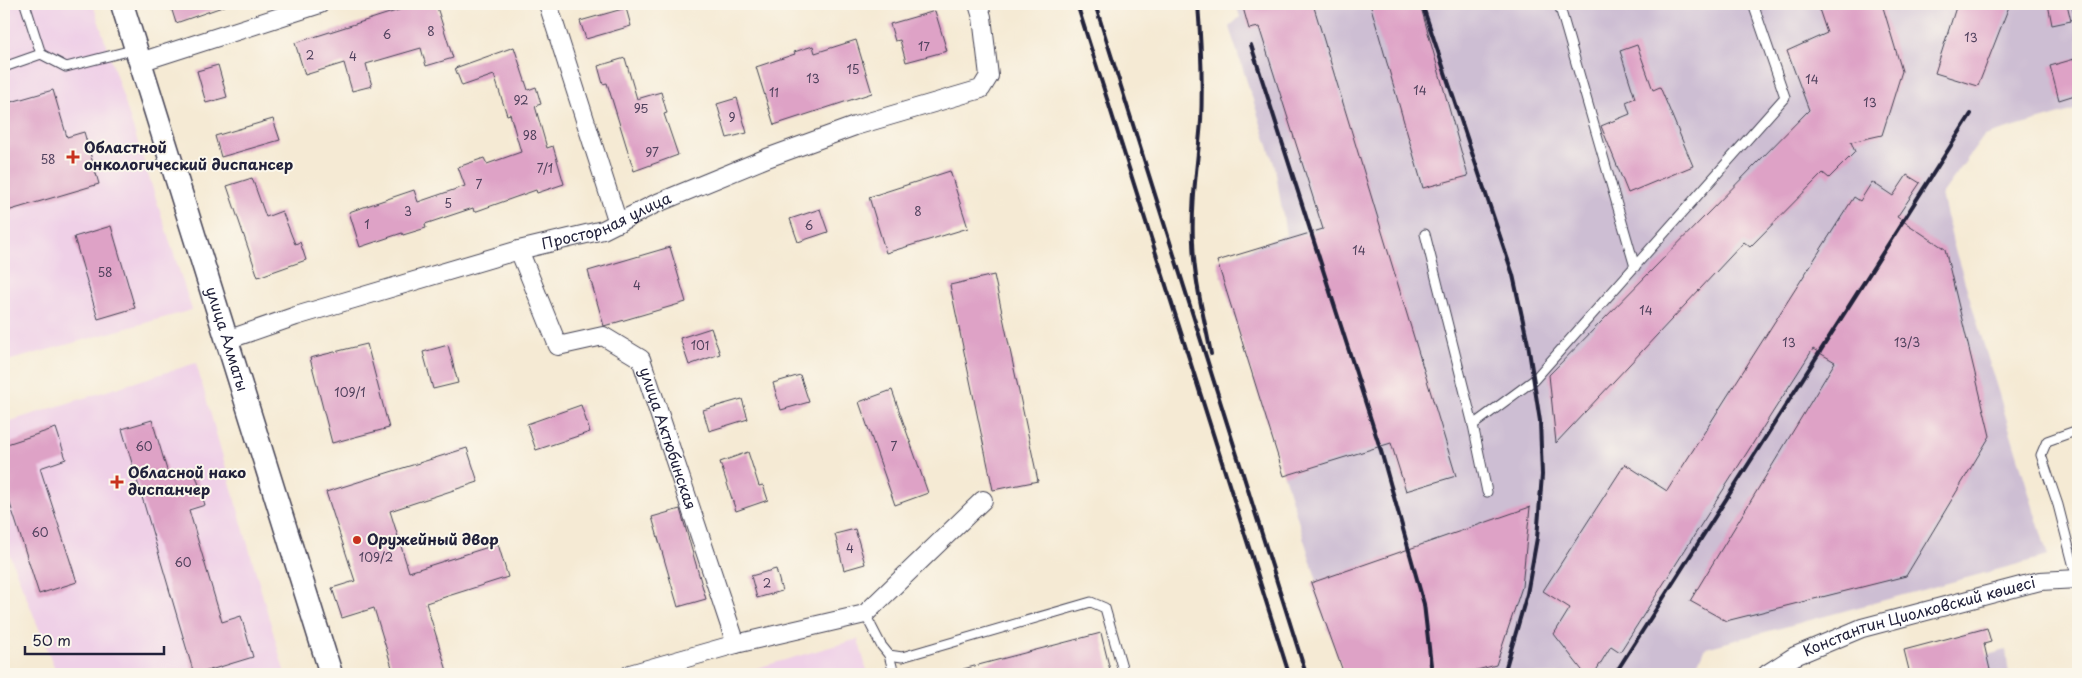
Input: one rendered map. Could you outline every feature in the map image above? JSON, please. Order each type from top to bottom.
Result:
[{"type":"street","name":"улица Алматы","points":[[122,4],[331,674]]},
{"type":"street","points":[[138,55],[320,4]]},
{"type":"street","points":[[548,4],[618,223]]},
{"type":"street","name":"Просторная улица","points":[[227,340],[296,316],[519,250],[603,230],[655,204],[768,158],[855,126],[981,89],[989,76],[982,17],[978,4]]},
{"type":"street","name":"улица Актюбинская","points":[[519,250],[558,346],[603,336],[641,359],[736,644]]},
{"type":"street","points":[[630,674],[736,644],[865,614],[983,500]]},
{"type":"street","name":"Константин Циолковский көшесі","points":[[1767,674],[1795,656],[1862,628],[2040,582],[2078,579]]},
{"type":"lane","points":[[25,4],[41,54],[66,67],[138,55]]},
{"type":"lane","points":[[1559,4],[1635,267]]},
{"type":"lane","points":[[1473,425],[1534,380],[1785,97],[1753,4]]},
{"type":"lane","points":[[2077,4],[2078,9]]},
{"type":"lane","points":[[4,67],[41,54]]},
{"type":"lane","points":[[1425,234],[1473,425],[1487,492]]},
{"type":"lane","points":[[2078,430],[2047,441],[2041,455],[2058,505],[2078,579]]},
{"type":"lane","points":[[889,655],[902,657],[1091,602],[1105,608],[1124,674]]},
{"type":"lane","points":[[865,614],[889,655],[894,674]]},
{"type":"shaded area","name":"Областной онкологический диспансер","points":[[4,4],[93,4],[192,310],[4,362]]},
{"type":"shaded area","points":[[1236,4],[1815,4],[1816,6],[1824,4],[2078,4],[2078,109],[1984,136],[1942,194],[1953,243],[2048,556],[1706,648],[1691,674],[1346,674],[1217,261],[1286,235],[1275,167],[1229,27],[1240,17]]},
{"type":"shaded area","name":"Обласной нако диспанчер","points":[[196,363],[285,674],[57,674],[4,541],[4,423]]},
{"type":"shaded area","points":[[858,639],[868,674],[736,674]]},
{"type":"shaded area","points":[[2006,650],[2009,674],[1916,674]]},
{"type":"building","points":[[170,4],[224,4],[225,6],[176,23]]},
{"type":"building","points":[[418,4],[436,4],[453,58],[426,66],[421,48],[366,64],[372,86],[352,91],[344,63],[305,75],[295,43]]},
{"type":"building","points":[[1242,4],[1313,4],[1456,476],[1406,491],[1391,443],[1284,476],[1217,261],[1323,229],[1259,27],[1249,29]]},
{"type":"building","points":[[1370,4],[1420,4],[1468,176],[1423,188]]},
{"type":"building","points":[[1837,4],[1882,4],[1902,71],[1882,135],[1851,142],[1855,152],[1829,178],[1823,173],[1750,247],[1744,242],[1556,443],[1549,375],[1809,110],[1787,51],[1827,33],[1819,9]]},
{"type":"building","points":[[1957,4],[2010,4],[1978,86],[1935,73]]},
{"type":"building","points":[[2048,4],[2067,4],[2071,21],[2052,25]]},
{"type":"building","points":[[626,8],[631,26],[586,39],[580,21]]},
{"type":"building","points":[[935,11],[947,51],[906,62],[900,40],[895,41],[890,24]]},
{"type":"building","points":[[856,40],[872,93],[774,125],[756,67],[813,46],[815,53]]},
{"type":"building","points":[[1637,45],[1653,90],[1660,87],[1693,166],[1628,193],[1601,126],[1630,114],[1626,102],[1635,98],[1620,51]]},
{"type":"building","points":[[514,47],[528,90],[536,87],[541,104],[535,106],[547,148],[553,146],[564,184],[537,193],[536,190],[474,212],[473,208],[425,224],[426,228],[403,235],[402,233],[360,247],[349,212],[414,190],[418,202],[465,186],[458,167],[484,158],[487,164],[521,152],[510,114],[507,115],[494,75],[462,86],[455,68]]},
{"type":"building","points":[[625,58],[637,99],[661,92],[667,113],[664,114],[678,155],[634,171],[607,83],[603,84],[598,66]]},
{"type":"building","points":[[2078,58],[2078,94],[2059,100],[2050,66]]},
{"type":"building","points":[[218,65],[227,97],[206,103],[197,71]]},
{"type":"building","points":[[53,90],[67,137],[84,132],[99,184],[4,212],[4,104]]},
{"type":"building","points":[[737,98],[747,133],[727,138],[717,104]]},
{"type":"building","points":[[273,119],[280,140],[221,157],[215,136]]},
{"type":"building","points":[[950,171],[968,228],[886,253],[869,197]]},
{"type":"building","points":[[1907,175],[1920,183],[1897,217],[1945,249],[1990,436],[1906,576],[1726,621],[1690,601],[1835,362],[1813,349],[1620,652],[1611,646],[1594,674],[1585,674],[1554,634],[1570,608],[1543,591],[1625,464],[1667,491],[1854,197],[1860,201],[1872,182],[1893,196]]},
{"type":"building","points":[[252,178],[266,217],[282,211],[295,244],[300,242],[306,260],[258,277],[227,186]]},
{"type":"building","points":[[820,209],[828,232],[798,242],[790,219]]},
{"type":"building","points":[[111,226],[135,308],[98,319],[74,237]]},
{"type":"building","points":[[670,247],[686,302],[604,326],[588,271]]},
{"type":"building","points":[[994,275],[1038,481],[993,490],[950,285]]},
{"type":"building","points":[[711,328],[720,354],[689,365],[680,338]]},
{"type":"building","points":[[367,344],[389,428],[332,443],[310,358]]},
{"type":"building","points":[[448,345],[458,383],[433,389],[423,352]]},
{"type":"building","points":[[800,375],[809,402],[781,410],[773,383]]},
{"type":"building","points":[[892,390],[928,493],[895,505],[859,402]]},
{"type":"building","points":[[742,399],[748,419],[709,431],[703,410]]},
{"type":"building","points":[[581,405],[590,432],[536,450],[527,424]]},
{"type":"building","points":[[152,420],[169,477],[194,469],[205,505],[189,510],[222,622],[241,616],[253,657],[197,674],[194,674],[122,429]]},
{"type":"building","points":[[56,428],[66,459],[40,468],[77,582],[39,594],[4,485],[4,445]]},
{"type":"building","points":[[467,448],[478,482],[390,511],[409,572],[498,544],[508,577],[426,603],[448,674],[394,674],[374,608],[342,618],[332,588],[355,581],[326,492]]},
{"type":"building","points":[[748,452],[759,486],[763,485],[768,500],[736,511],[720,462]]},
{"type":"building","points":[[1530,507],[1522,587],[1496,665],[1462,674],[1344,674],[1311,583]]},
{"type":"building","points":[[680,509],[706,599],[678,607],[652,517]]},
{"type":"building","points":[[855,529],[865,564],[844,570],[835,534]]},
{"type":"building","points":[[776,569],[782,591],[757,598],[751,576]]},
{"type":"building","points":[[1987,628],[1991,642],[1984,644],[1991,674],[1910,674],[1904,650]]},
{"type":"building","points":[[1101,633],[1111,674],[964,674],[963,669]]},
{"type":"railway","points":[[1077,4],[1289,674]]},
{"type":"railway","points":[[1095,4],[1306,674]]},
{"type":"railway","points":[[1198,4],[1202,106],[1194,196],[1193,242],[1197,284],[1211,354]]},
{"type":"railway","points":[[1422,4],[1513,275],[1528,344],[1540,421],[1542,475],[1537,538],[1527,594],[1504,674]]},
{"type":"railway","points":[[1251,45],[1381,451],[1424,604],[1432,674]]},
{"type":"railway","points":[[1615,674],[1971,114]]},
{"type":"place","name":"Областной онкологический диспансер","points":[[73,157]]},
{"type":"place","name":"Обласной нако диспанчер","points":[[117,482]]},
{"type":"place","name":"Оружейный двор","points":[[357,540]]}]
